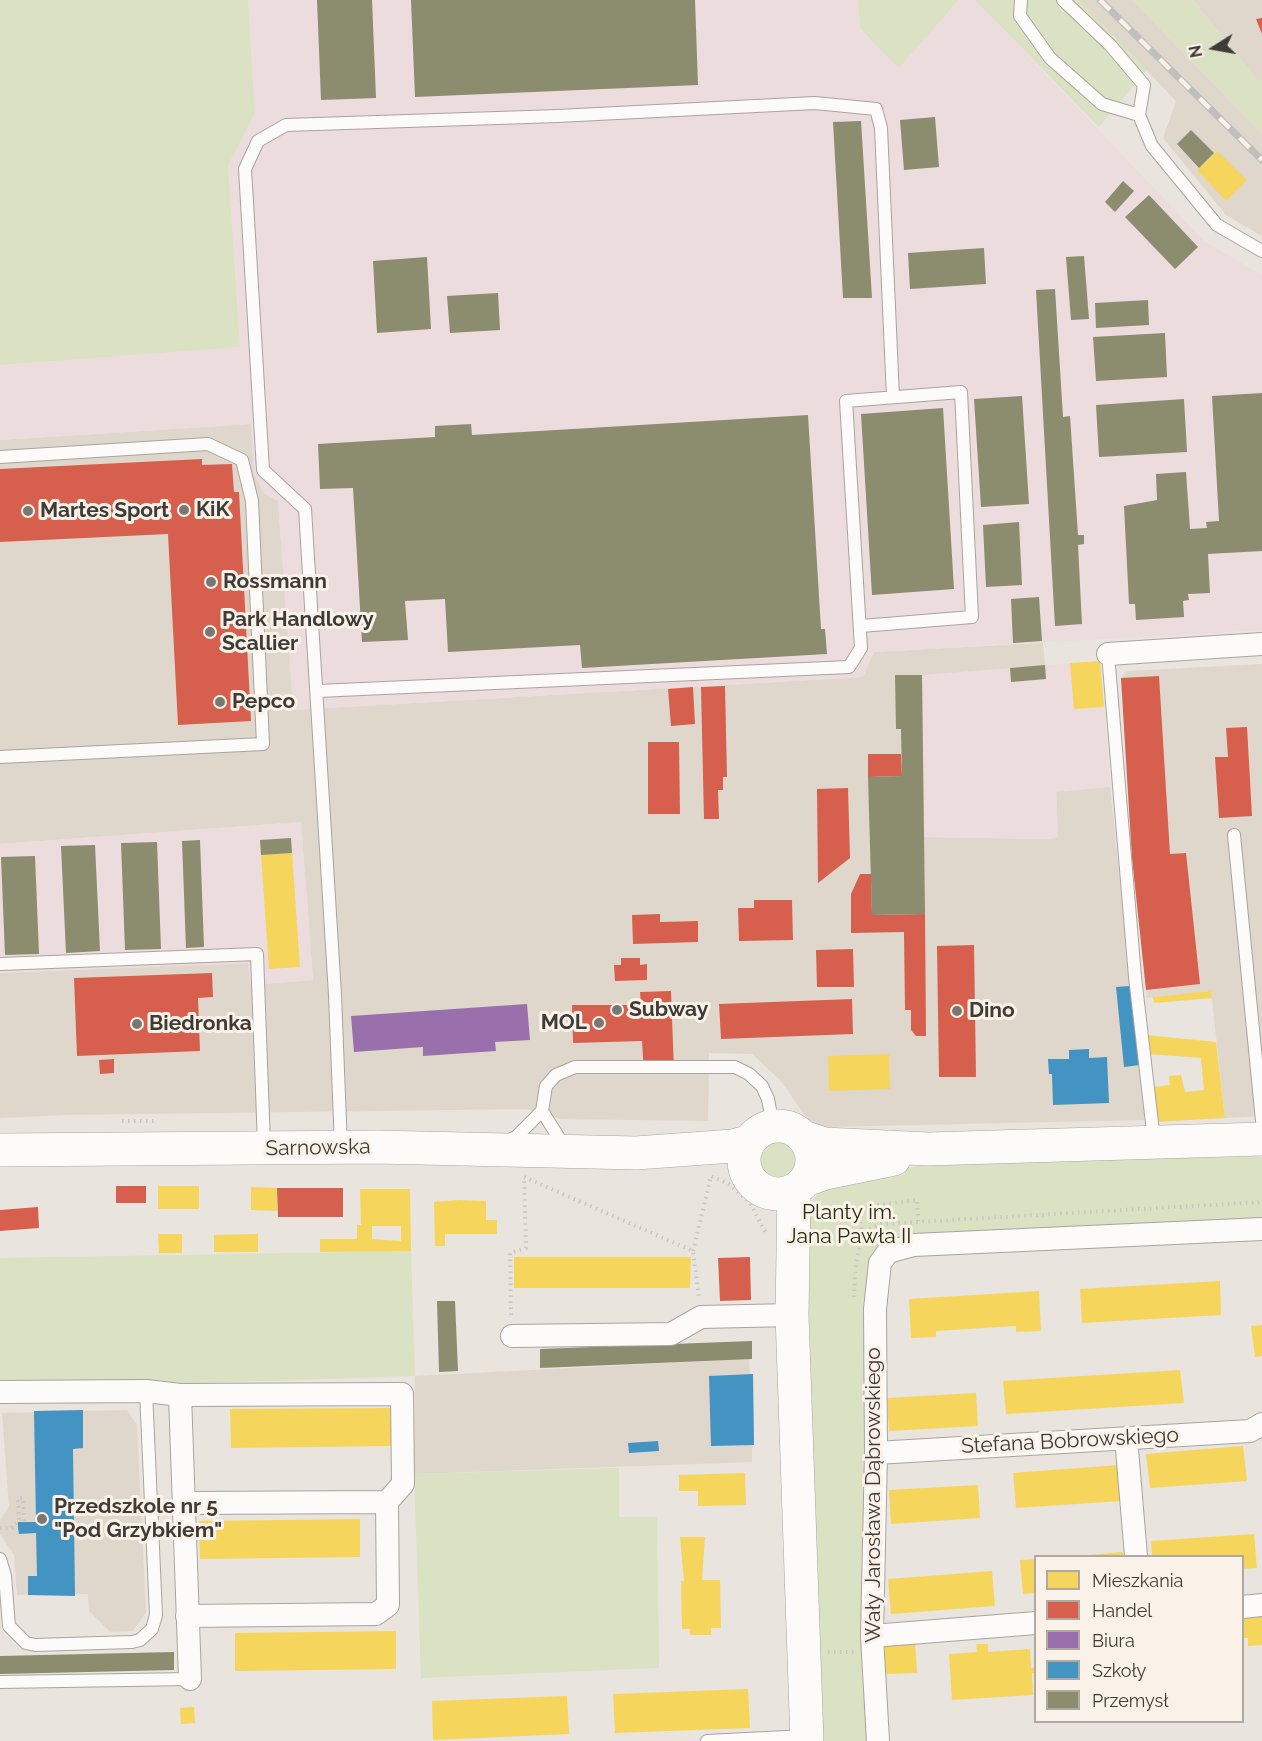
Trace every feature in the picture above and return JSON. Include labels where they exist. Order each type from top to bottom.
[{"type":"main road","points":[[807,1738],[792,1267],[772,1167],[789,1128],[803,1137],[824,1144],[928,1149],[1262,1138]]},
{"type":"main road","points":[[772,1167],[812,1160],[808,1144],[803,1137]]},
{"type":"main road","name":"Sarnowska","points":[[0,1150],[341,1148],[491,1149],[636,1154],[733,1146],[772,1167],[825,1173],[882,1162],[928,1149]]},
{"type":"street","points":[[1108,654],[1262,644]]},
{"type":"street","name":"Wały Jarosława Dąbrowskiego","points":[[878,1741],[872,1636],[876,1453],[876,1291],[880,1263],[888,1252],[914,1245],[965,1241],[1262,1228]]},
{"type":"street","points":[[512,1336],[671,1334],[701,1317],[792,1315]]},
{"type":"street","points":[[0,1392],[146,1390],[180,1395],[402,1394],[404,1484],[387,1502],[388,1605],[376,1614],[188,1616]]},
{"type":"street","points":[[180,1395],[190,1679]]},
{"type":"street","name":"Stefana Bobrowskiego","points":[[876,1453],[1250,1431],[1262,1424]]},
{"type":"street","points":[[1126,1438],[1136,1555]]},
{"type":"street","points":[[184,1503],[387,1502]]},
{"type":"street","points":[[1244,1607],[1262,1605]]},
{"type":"street","points":[[872,1636],[1034,1623]]},
{"type":"lane","points":[[1021,0],[1020,16],[1050,58],[1102,104],[1140,115]]},
{"type":"lane","points":[[1063,0],[1111,46],[1144,85],[1140,115],[1152,146],[1216,225],[1262,251]]},
{"type":"lane","points":[[341,1148],[318,691],[305,509],[263,470],[245,169],[258,141],[286,125],[558,116],[814,103],[876,109],[881,128],[892,397]]},
{"type":"lane","points":[[318,691],[849,667],[861,648],[861,626],[846,401],[961,392],[972,617],[861,626]]},
{"type":"lane","points":[[0,457],[208,444],[242,460],[252,501],[263,744],[0,757]]},
{"type":"lane","points":[[1108,654],[1135,977],[1154,1140]]},
{"type":"lane","points":[[1234,836],[1262,1121]]},
{"type":"lane","points":[[0,964],[257,954],[264,1149]]},
{"type":"lane","points":[[491,1149],[516,1137],[542,1111],[546,1086],[556,1075],[575,1067],[726,1066],[750,1074],[762,1086],[770,1106],[772,1167]]},
{"type":"lane","points":[[542,1111],[558,1139],[569,1151]]},
{"type":"lane","points":[[0,1558],[5,1576],[9,1626],[26,1643],[35,1645],[132,1642],[140,1640],[152,1629],[156,1615],[146,1390]]},
{"type":"lane","points":[[0,1682],[190,1679]]},
{"type":"lane","points":[[707,1741],[807,1738]]},
{"type":"path","points":[[701,1317],[693,1251],[711,1176],[729,1184],[750,1203],[768,1239]]},
{"type":"path","points":[[512,1336],[510,1253],[526,1248],[524,1177],[693,1251]]},
{"type":"path","points":[[854,1305],[856,1264],[863,1235],[860,1222],[863,1209],[869,1206],[917,1200],[918,1221]]},
{"type":"path","points":[[863,1235],[872,1227],[881,1224],[1262,1202]]},
{"type":"path","points":[[12,1528],[19,1521],[18,1498],[23,1498],[24,1522]]},
{"type":"path","points":[[0,1528],[18,1528]]},
{"type":"path","points":[[821,1653],[858,1652],[858,1663]]},
{"type":"shaded area","points":[[248,0],[858,0],[860,30],[899,68],[959,0],[975,0],[1205,242],[1262,275],[1262,630],[874,652],[863,677],[293,710],[278,501],[264,493],[254,474],[251,424],[0,440],[0,365],[240,347],[228,165],[255,113]]},
{"type":"shaded area","points":[[1079,0],[1132,0],[1262,134],[1262,236],[1226,215],[1163,138],[1176,101]]},
{"type":"shaded area","points":[[1193,0],[1262,0],[1262,80],[1259,82]]},
{"type":"shaded area","points":[[251,424],[254,474],[264,493],[278,501],[294,710],[863,677],[873,652],[1043,643],[1045,665],[924,837],[1050,839],[1058,836],[1056,791],[1110,787],[1145,1120],[824,1127],[808,1120],[780,1080],[752,1054],[709,1053],[708,1121],[560,1119],[527,1109],[66,1115],[0,1118],[0,973],[248,963],[251,985],[313,980],[301,822],[0,844],[0,440]]},
{"type":"shaded area","points":[[1100,661],[1110,787],[1056,792],[1058,837],[1050,839],[924,837],[922,675]]},
{"type":"shaded area","points":[[1262,664],[1262,1116],[1225,1118],[1211,991],[1147,998],[1132,858],[1121,678],[1127,671]]},
{"type":"shaded area","points":[[301,822],[313,980],[250,985],[248,963],[0,973],[0,844]]},
{"type":"shaded area","points":[[749,1359],[750,1374],[753,1374],[754,1445],[752,1445],[752,1462],[414,1474],[415,1376]]},
{"type":"shaded area","points":[[127,1410],[137,1425],[146,1612],[133,1631],[110,1632],[89,1611],[88,1594],[17,1595],[14,1555],[0,1534],[0,1520],[9,1506],[2,1413]]},
{"type":"green space","points":[[0,0],[248,0],[255,113],[228,165],[240,347],[0,365]]},
{"type":"green space","points":[[858,0],[959,0],[899,68],[860,29]]},
{"type":"green space","points":[[975,0],[1079,0],[1147,70],[1099,127]]},
{"type":"green space","points":[[1132,0],[1193,0],[1259,82],[1262,80],[1262,134]]},
{"type":"green space","points":[[781,1137],[790,1138],[797,1143],[802,1150],[802,1168],[797,1175],[790,1180],[781,1181],[772,1180],[765,1175],[760,1168],[759,1159],[760,1150],[765,1143],[772,1138]]},
{"type":"green space","name":"Planty im. Jana Pawła II","points":[[1262,1157],[1262,1221],[883,1245],[871,1741],[817,1741],[809,1474],[809,1208],[814,1198],[824,1189],[904,1175],[903,1169],[922,1166],[1032,1159]]},
{"type":"green space","points":[[411,1251],[415,1376],[168,1384],[0,1382],[0,1258]]},
{"type":"green space","points":[[619,1468],[619,1517],[657,1517],[659,1668],[421,1678],[414,1474]]},
{"type":"building: Mieszkania","points":[[1217,151],[1247,180],[1226,201],[1197,170]]},
{"type":"building: Mieszkania","points":[[1100,661],[1104,707],[1074,709],[1070,663]]},
{"type":"building: Mieszkania","points":[[292,853],[300,967],[269,969],[261,855]]},
{"type":"building: Mieszkania","points":[[1211,991],[1212,998],[1154,1003],[1153,997]]},
{"type":"building: Mieszkania","points":[[1146,1035],[1216,1042],[1225,1118],[1155,1122],[1152,1087],[1170,1085],[1169,1076],[1181,1075],[1185,1092],[1204,1090],[1201,1058],[1148,1054]]},
{"type":"building: Mieszkania","points":[[889,1054],[890,1089],[829,1091],[828,1056]]},
{"type":"building: Mieszkania","points":[[158,1186],[199,1186],[199,1209],[158,1209]]},
{"type":"building: Mieszkania","points":[[251,1187],[277,1188],[277,1211],[251,1210]]},
{"type":"building: Mieszkania","points":[[360,1189],[410,1189],[411,1251],[320,1252],[320,1239],[357,1239],[357,1225],[361,1225]],"holes":[[[372,1226],[401,1226],[401,1241],[372,1239]]]},
{"type":"building: Mieszkania","points":[[486,1201],[486,1220],[497,1220],[497,1234],[445,1234],[445,1246],[435,1246],[434,1202]]},
{"type":"building: Mieszkania","points":[[158,1234],[182,1234],[182,1253],[159,1253]]},
{"type":"building: Mieszkania","points":[[258,1234],[258,1252],[214,1252],[214,1235]]},
{"type":"building: Mieszkania","points":[[514,1257],[691,1257],[690,1288],[514,1288]]},
{"type":"building: Mieszkania","points":[[1220,1281],[1221,1315],[1082,1323],[1080,1289]]},
{"type":"building: Mieszkania","points":[[1039,1291],[1041,1331],[1016,1332],[1016,1326],[936,1331],[936,1337],[911,1338],[909,1299]]},
{"type":"building: Mieszkania","points":[[1262,1325],[1262,1356],[1255,1357],[1251,1326]]},
{"type":"building: Mieszkania","points":[[1180,1370],[1184,1403],[1006,1414],[1003,1381]]},
{"type":"building: Mieszkania","points":[[976,1393],[978,1426],[889,1431],[887,1398]]},
{"type":"building: Mieszkania","points":[[392,1408],[392,1446],[231,1448],[230,1409]]},
{"type":"building: Mieszkania","points":[[1243,1446],[1247,1481],[1150,1488],[1146,1454]]},
{"type":"building: Mieszkania","points":[[1118,1465],[1121,1501],[1016,1508],[1013,1473]]},
{"type":"building: Mieszkania","points":[[745,1473],[746,1505],[698,1506],[698,1491],[679,1491],[679,1475]]},
{"type":"building: Mieszkania","points":[[978,1485],[980,1518],[891,1524],[889,1490]]},
{"type":"building: Mieszkania","points":[[360,1519],[360,1557],[200,1559],[199,1521]]},
{"type":"building: Mieszkania","points":[[1254,1534],[1257,1568],[1244,1569],[1244,1555],[1152,1555],[1151,1541]]},
{"type":"building: Mieszkania","points":[[680,1537],[705,1537],[702,1580],[720,1580],[721,1628],[711,1628],[711,1635],[690,1635],[690,1629],[682,1629],[681,1581],[684,1581]]},
{"type":"building: Mieszkania","points":[[1123,1552],[1123,1555],[1088,1555]]},
{"type":"building: Mieszkania","points":[[1034,1559],[1034,1593],[1023,1594],[1020,1560]]},
{"type":"building: Mieszkania","points":[[992,1571],[995,1606],[891,1614],[888,1579]]},
{"type":"building: Mieszkania","points":[[1262,1616],[1262,1645],[1248,1646],[1248,1638],[1244,1638],[1244,1617]]},
{"type":"building: Mieszkania","points":[[396,1631],[396,1669],[235,1671],[235,1633]]},
{"type":"building: Mieszkania","points":[[915,1641],[917,1673],[884,1674],[882,1643]]},
{"type":"building: Mieszkania","points":[[976,1644],[988,1644],[988,1652],[1030,1649],[1031,1668],[1034,1667],[1033,1695],[952,1700],[949,1654],[977,1652]]},
{"type":"building: Mieszkania","points":[[748,1689],[750,1728],[615,1733],[613,1694]]},
{"type":"building: Mieszkania","points":[[567,1696],[569,1734],[433,1740],[432,1701]]},
{"type":"building: Mieszkania","points":[[194,1707],[195,1723],[181,1724],[180,1708]]},
{"type":"building: Handel","points":[[1262,18],[1262,34],[1256,19]]},
{"type":"building: Handel","name":"Park Handlowy Scallier","points":[[202,459],[202,465],[232,464],[234,492],[239,492],[251,721],[178,725],[168,534],[0,542],[0,469]]},
{"type":"building: Handel","points":[[1159,676],[1170,854],[1186,853],[1200,984],[1146,990],[1132,858],[1121,678]]},
{"type":"building: Handel","points":[[725,686],[727,777],[723,777],[723,790],[718,790],[719,819],[704,819],[701,687]]},
{"type":"building: Handel","points":[[693,687],[695,724],[671,726],[668,689]]},
{"type":"building: Handel","points":[[1247,727],[1252,816],[1219,818],[1215,757],[1228,757],[1226,728]]},
{"type":"building: Handel","points":[[648,742],[679,742],[680,814],[648,814]]},
{"type":"building: Handel","points":[[868,754],[901,754],[902,776],[868,777]]},
{"type":"building: Handel","points":[[848,788],[850,858],[818,883],[817,789]]},
{"type":"building: Handel","points":[[860,874],[871,874],[872,915],[925,914],[926,1036],[916,1036],[911,1030],[911,1010],[905,1010],[904,932],[851,933],[851,894]]},
{"type":"building: Handel","points":[[754,900],[792,900],[793,940],[739,941],[738,908],[754,908]]},
{"type":"building: Handel","points":[[660,914],[660,922],[698,921],[698,942],[633,944],[632,915]]},
{"type":"building: Handel","name":"Dino","points":[[974,945],[976,1077],[939,1077],[937,946]]},
{"type":"building: Handel","points":[[853,949],[854,987],[817,987],[816,950]]},
{"type":"building: Handel","points":[[621,958],[640,958],[640,965],[647,964],[647,980],[615,981],[614,965],[621,965]]},
{"type":"building: Handel","name":"Biedronka","points":[[212,973],[213,997],[198,998],[200,1051],[77,1056],[74,978]]},
{"type":"building: Handel","points":[[671,991],[674,1071],[644,1073],[642,1041],[573,1043],[572,1005],[641,1005],[640,992]]},
{"type":"building: Handel","points":[[852,999],[853,1034],[721,1039],[719,1004]]},
{"type":"building: Handel","points":[[114,1059],[114,1073],[100,1074],[99,1060]]},
{"type":"building: Handel","points":[[116,1186],[146,1186],[146,1203],[116,1203]]},
{"type":"building: Handel","points":[[277,1188],[343,1188],[343,1217],[278,1217]]},
{"type":"building: Handel","points":[[38,1207],[39,1228],[0,1231],[0,1210]]},
{"type":"building: Handel","points":[[750,1257],[751,1300],[720,1301],[718,1258]]},
{"type":"building: Biura","points":[[527,1004],[530,1040],[495,1042],[496,1051],[423,1056],[423,1047],[354,1052],[351,1016]]},
{"type":"building: Szkoły","points":[[1130,986],[1140,1065],[1124,1067],[1116,987]]},
{"type":"building: Szkoły","points":[[1089,1049],[1089,1058],[1107,1057],[1109,1103],[1053,1105],[1052,1074],[1049,1074],[1048,1059],[1069,1059],[1069,1050]]},
{"type":"building: Szkoły","points":[[753,1374],[754,1445],[711,1446],[709,1376]]},
{"type":"building: Szkoły","points":[[83,1410],[83,1448],[73,1449],[75,1596],[28,1595],[28,1576],[37,1576],[36,1533],[19,1534],[18,1522],[36,1522],[34,1411]]},
{"type":"building: Szkoły","points":[[658,1441],[659,1451],[629,1453],[628,1443]]},
{"type":"building: Przemysł","points":[[317,0],[372,0],[376,98],[321,100]]},
{"type":"building: Przemysł","points":[[411,0],[695,0],[698,85],[415,97]]},
{"type":"building: Przemysł","points":[[935,117],[939,167],[904,170],[900,120]]},
{"type":"building: Przemysł","points":[[861,121],[872,298],[843,298],[833,122]]},
{"type":"building: Przemysł","points":[[1191,130],[1214,153],[1199,168],[1177,144]]},
{"type":"building: Przemysł","points":[[1123,181],[1134,191],[1115,212],[1105,202]]},
{"type":"building: Przemysł","points":[[1149,195],[1198,247],[1175,269],[1125,217]]},
{"type":"building: Przemysł","points":[[984,248],[986,284],[910,289],[908,253]]},
{"type":"building: Przemysł","points":[[1084,256],[1089,319],[1071,320],[1066,257]]},
{"type":"building: Przemysł","points":[[427,257],[431,329],[377,333],[373,261]]},
{"type":"building: Przemysł","points":[[1055,289],[1063,417],[1070,416],[1078,535],[1084,535],[1084,544],[1078,545],[1082,624],[1055,626],[1036,290]]},
{"type":"building: Przemysł","points":[[498,293],[500,330],[450,333],[447,296]]},
{"type":"building: Przemysł","points":[[1148,300],[1149,325],[1096,328],[1095,303]]},
{"type":"building: Przemysł","points":[[1165,333],[1167,377],[1096,381],[1093,337]]},
{"type":"building: Przemysł","points":[[1262,393],[1262,551],[1208,554],[1210,593],[1188,594],[1189,600],[1183,601],[1184,617],[1136,620],[1135,604],[1129,604],[1124,506],[1157,500],[1156,474],[1186,472],[1190,529],[1207,528],[1206,522],[1219,521],[1212,396]]},
{"type":"building: Przemysł","points":[[1022,396],[1029,504],[981,507],[974,399]]},
{"type":"building: Przemysł","points":[[1184,399],[1187,452],[1099,457],[1096,405]]},
{"type":"building: Przemysł","points":[[943,408],[954,589],[872,595],[861,414]]},
{"type":"building: Przemysł","points":[[808,415],[821,629],[825,629],[827,654],[582,668],[580,645],[448,652],[445,599],[405,601],[408,640],[362,642],[353,488],[320,489],[318,444],[435,437],[435,426],[471,424],[472,435]]},
{"type":"building: Przemysł","points":[[1019,522],[1022,585],[986,587],[983,525]]},
{"type":"building: Przemysł","points":[[1039,597],[1042,641],[1013,643],[1011,599]]},
{"type":"building: Przemysł","points":[[1045,665],[1046,679],[1011,682],[1010,668]]},
{"type":"building: Przemysł","points":[[895,675],[922,675],[925,914],[872,915],[868,777],[902,776],[901,729],[896,729]]},
{"type":"building: Przemysł","points":[[291,838],[292,853],[261,855],[260,840]]},
{"type":"building: Przemysł","points":[[200,840],[204,947],[186,948],[182,841]]},
{"type":"building: Przemysł","points":[[157,842],[161,949],[125,950],[121,843]]},
{"type":"building: Przemysł","points":[[95,845],[100,951],[66,953],[61,846]]},
{"type":"building: Przemysł","points":[[35,856],[39,954],[5,955],[1,857]]},
{"type":"building: Przemysł","points":[[437,1301],[455,1301],[458,1371],[439,1372]]},
{"type":"building: Przemysł","points":[[752,1341],[752,1359],[540,1368],[540,1349]]},
{"type":"building: Przemysł","points":[[174,1652],[174,1670],[0,1674],[0,1656]]},
{"type":"railway","points":[[1100,0],[1262,160]]},
{"type":"place","name":"KiK","points":[[184,510]]},
{"type":"place","name":"Martes Sport","points":[[28,511]]},
{"type":"place","name":"Rossmann","points":[[211,582]]},
{"type":"place","name":"Park Handlowy Scallier","points":[[210,632]]},
{"type":"place","name":"Pepco","points":[[220,702]]},
{"type":"place","name":"Subway","points":[[617,1010]]},
{"type":"place","name":"Dino","points":[[957,1011]]},
{"type":"place","name":"MOL","points":[[599,1023]]},
{"type":"place","name":"Biedronka","points":[[137,1024]]},
{"type":"place","name":"Przedszkole nr 5 \"Pod Grzybkiem\"","points":[[42,1519]]}]
